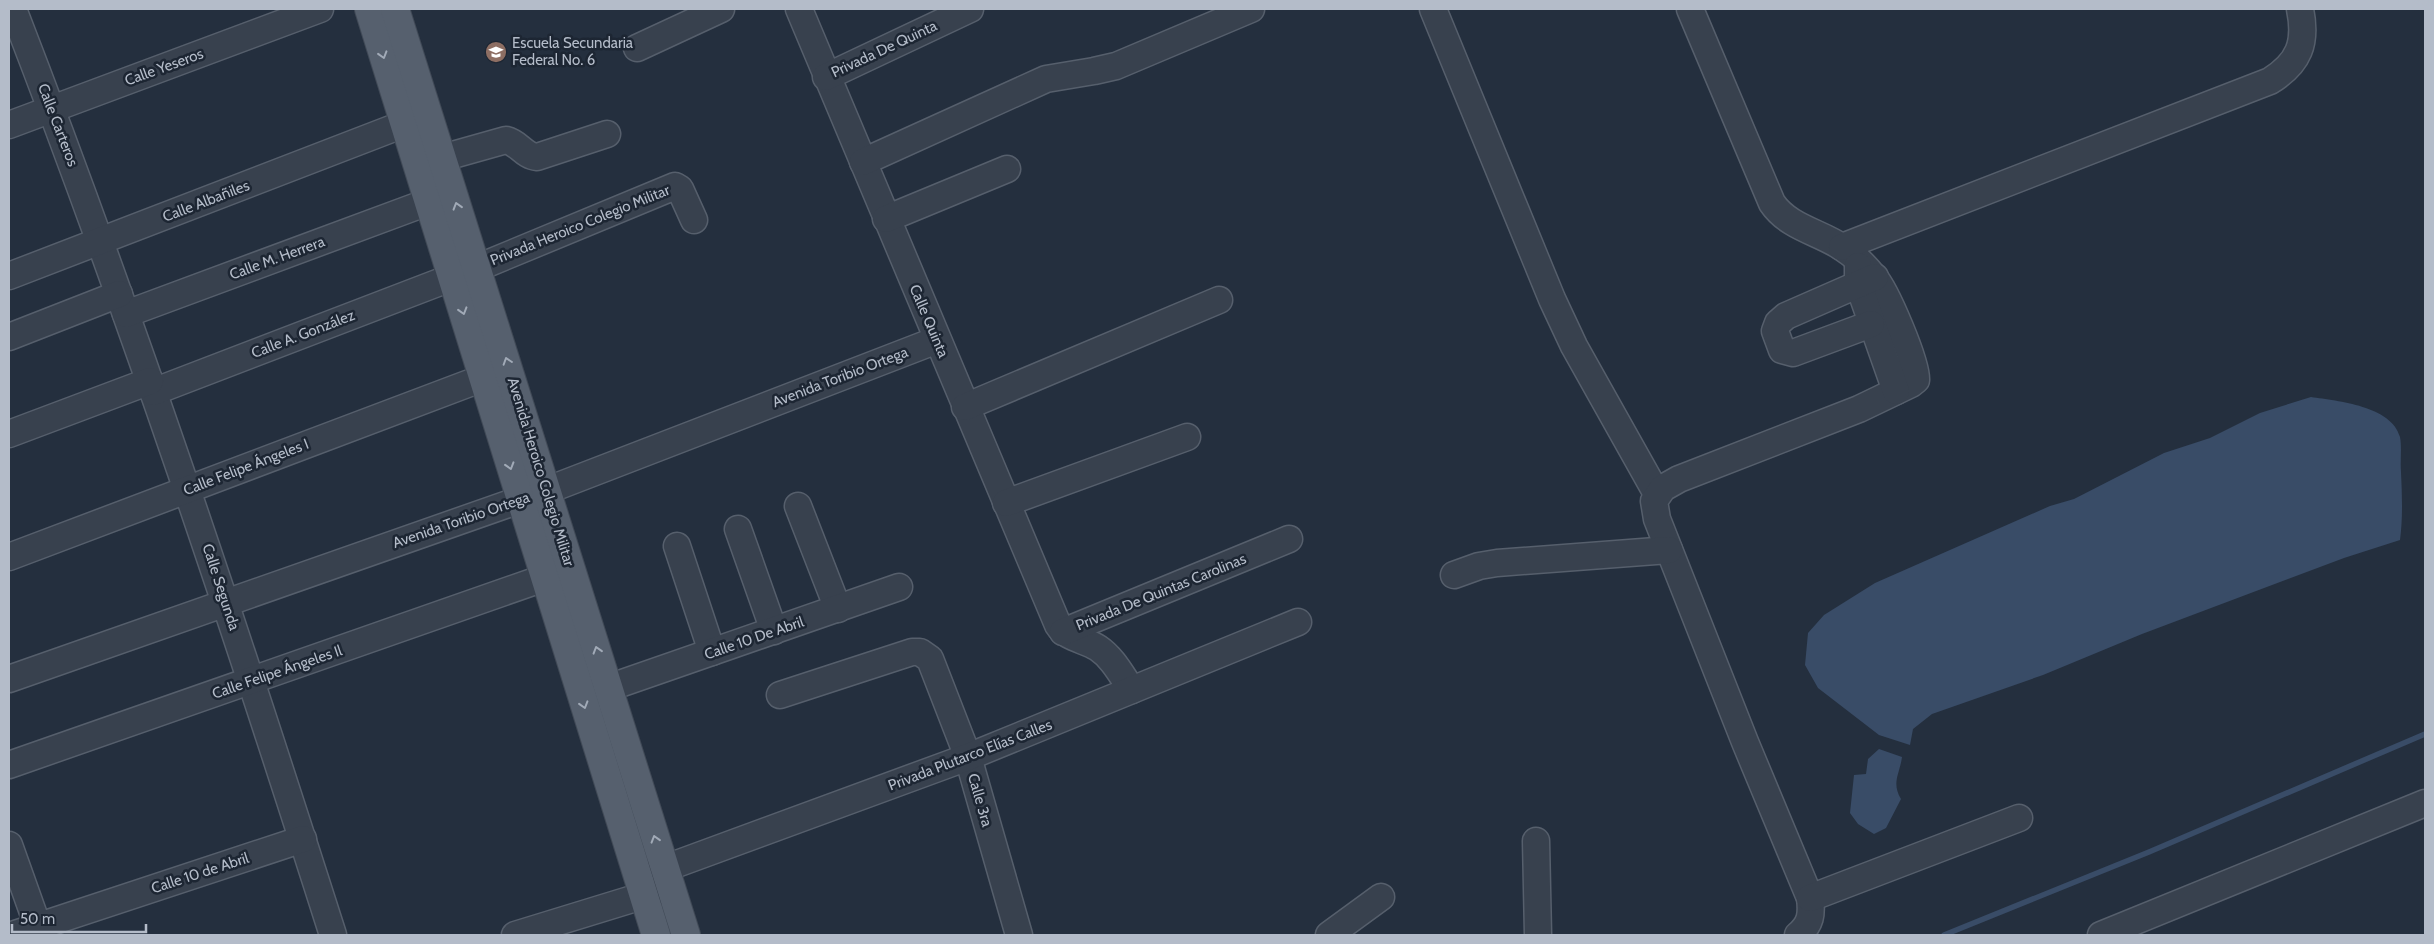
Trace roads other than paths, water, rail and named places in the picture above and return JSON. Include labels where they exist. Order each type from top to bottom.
[{"type":"main road","name":"Avenida Heroico Colegio Militar","points":[[369,9],[428,202],[465,272],[548,490],[686,935]]},
{"type":"main road","name":"Avenida Heroico Colegio Militar","points":[[395,9],[442,158],[465,272],[483,378],[656,935]]},
{"type":"street","name":"Calle Carteros","points":[[13,9],[101,242]]},
{"type":"street","name":"Calle Yeseros","points":[[9,125],[320,9]]},
{"type":"street","points":[[637,48],[721,9]]},
{"type":"street","name":"Calle Quinta","points":[[799,9],[1006,504],[1058,625],[1063,632]]},
{"type":"street","name":"Privada De Quinta","points":[[826,76],[970,9]]},
{"type":"street","points":[[863,162],[1046,79],[1094,72],[1116,66],[1251,9]]},
{"type":"street","points":[[1433,9],[1552,299],[1574,346],[1657,494]]},
{"type":"street","points":[[1690,9],[1772,203],[1784,217],[1858,267],[1875,312],[1917,372],[1916,380],[1859,409],[1679,479],[1657,494],[1654,501],[1654,510],[1669,550],[1815,915]]},
{"type":"street","points":[[1875,312],[1793,354],[1782,350],[1774,331],[1778,323],[1786,316],[1858,267],[2270,81],[2286,72],[2299,50],[2303,25],[2300,9]]},
{"type":"street","name":"Calle Albañiles","points":[[9,276],[404,124]]},
{"type":"street","points":[[442,158],[506,140],[511,141],[528,154],[537,156],[607,134]]},
{"type":"street","points":[[886,219],[1007,169]]},
{"type":"street","name":"Privada Heroico Colegio Militar","points":[[465,272],[675,186],[680,189],[694,220]]},
{"type":"street","name":"Calle M. Herrera","points":[[9,337],[123,304],[428,202]]},
{"type":"street","name":"Calle Segunda","points":[[101,242],[227,604],[333,935]]},
{"type":"street","name":"Calle A. González","points":[[9,434],[152,386],[465,272]]},
{"type":"street","points":[[965,407],[1220,300]]},
{"type":"street","name":"Avenida Toribio Ortega","points":[[9,679],[548,490],[937,340]]},
{"type":"street","name":"Calle Felipe Ángeles I","points":[[9,557],[483,378]]},
{"type":"street","points":[[1006,504],[1187,437]]},
{"type":"street","points":[[798,506],[838,609]]},
{"type":"street","points":[[738,528],[774,631]]},
{"type":"street","name":"Privada De Quintas Carolinas","points":[[1063,632],[1289,539]]},
{"type":"street","points":[[678,546],[712,652]]},
{"type":"street","points":[[1454,575],[1478,566],[1497,563],[1669,550]]},
{"type":"street","name":"Calle Felipe Ángeles Il","points":[[9,765],[544,578]]},
{"type":"street","name":"Calle 10 De Abril","points":[[608,688],[898,587]]},
{"type":"street","name":"Privada Plutarco Elías Calles","points":[[515,935],[668,878],[1298,622]]},
{"type":"street","name":"Privada De Quintas Carolinas","points":[[1063,632],[1100,649],[1113,663],[1132,690]]},
{"type":"street","name":"Calle 3ra","points":[[780,695],[912,652],[920,652],[930,659],[968,757],[1019,935]]},
{"type":"street","points":[[2102,935],[2425,803]]},
{"type":"street","points":[[1798,935],[1808,926],[1815,915],[2019,818]]},
{"type":"street","name":"Calle 10 de Abril","points":[[12,935],[39,931],[303,839]]},
{"type":"street","points":[[1536,841],[1538,935]]},
{"type":"street","points":[[9,845],[39,931]]},
{"type":"street","points":[[1329,935],[1381,897]]},
{"type":"water","points":[[2311,397],[2363,407],[2387,418],[2395,427],[2400,437],[2401,446],[2402,523],[2400,540],[2344,558],[2142,634],[2043,675],[1932,714],[1913,729],[1910,745],[1879,735],[1818,688],[1805,665],[1808,633],[1824,615],[1875,583],[2050,506],[2074,499],[2164,453],[2210,438],[2260,413]]},
{"type":"water","points":[[1879,749],[1902,757],[1896,783],[1901,799],[1886,828],[1874,834],[1858,824],[1850,813],[1854,775],[1866,774],[1868,759]]},
{"type":"waterway","points":[[1944,935],[2149,852],[2425,734]]},
{"type":"place","name":"Escuela Secundaria Federal No. 6","points":[[496,52]]}]
